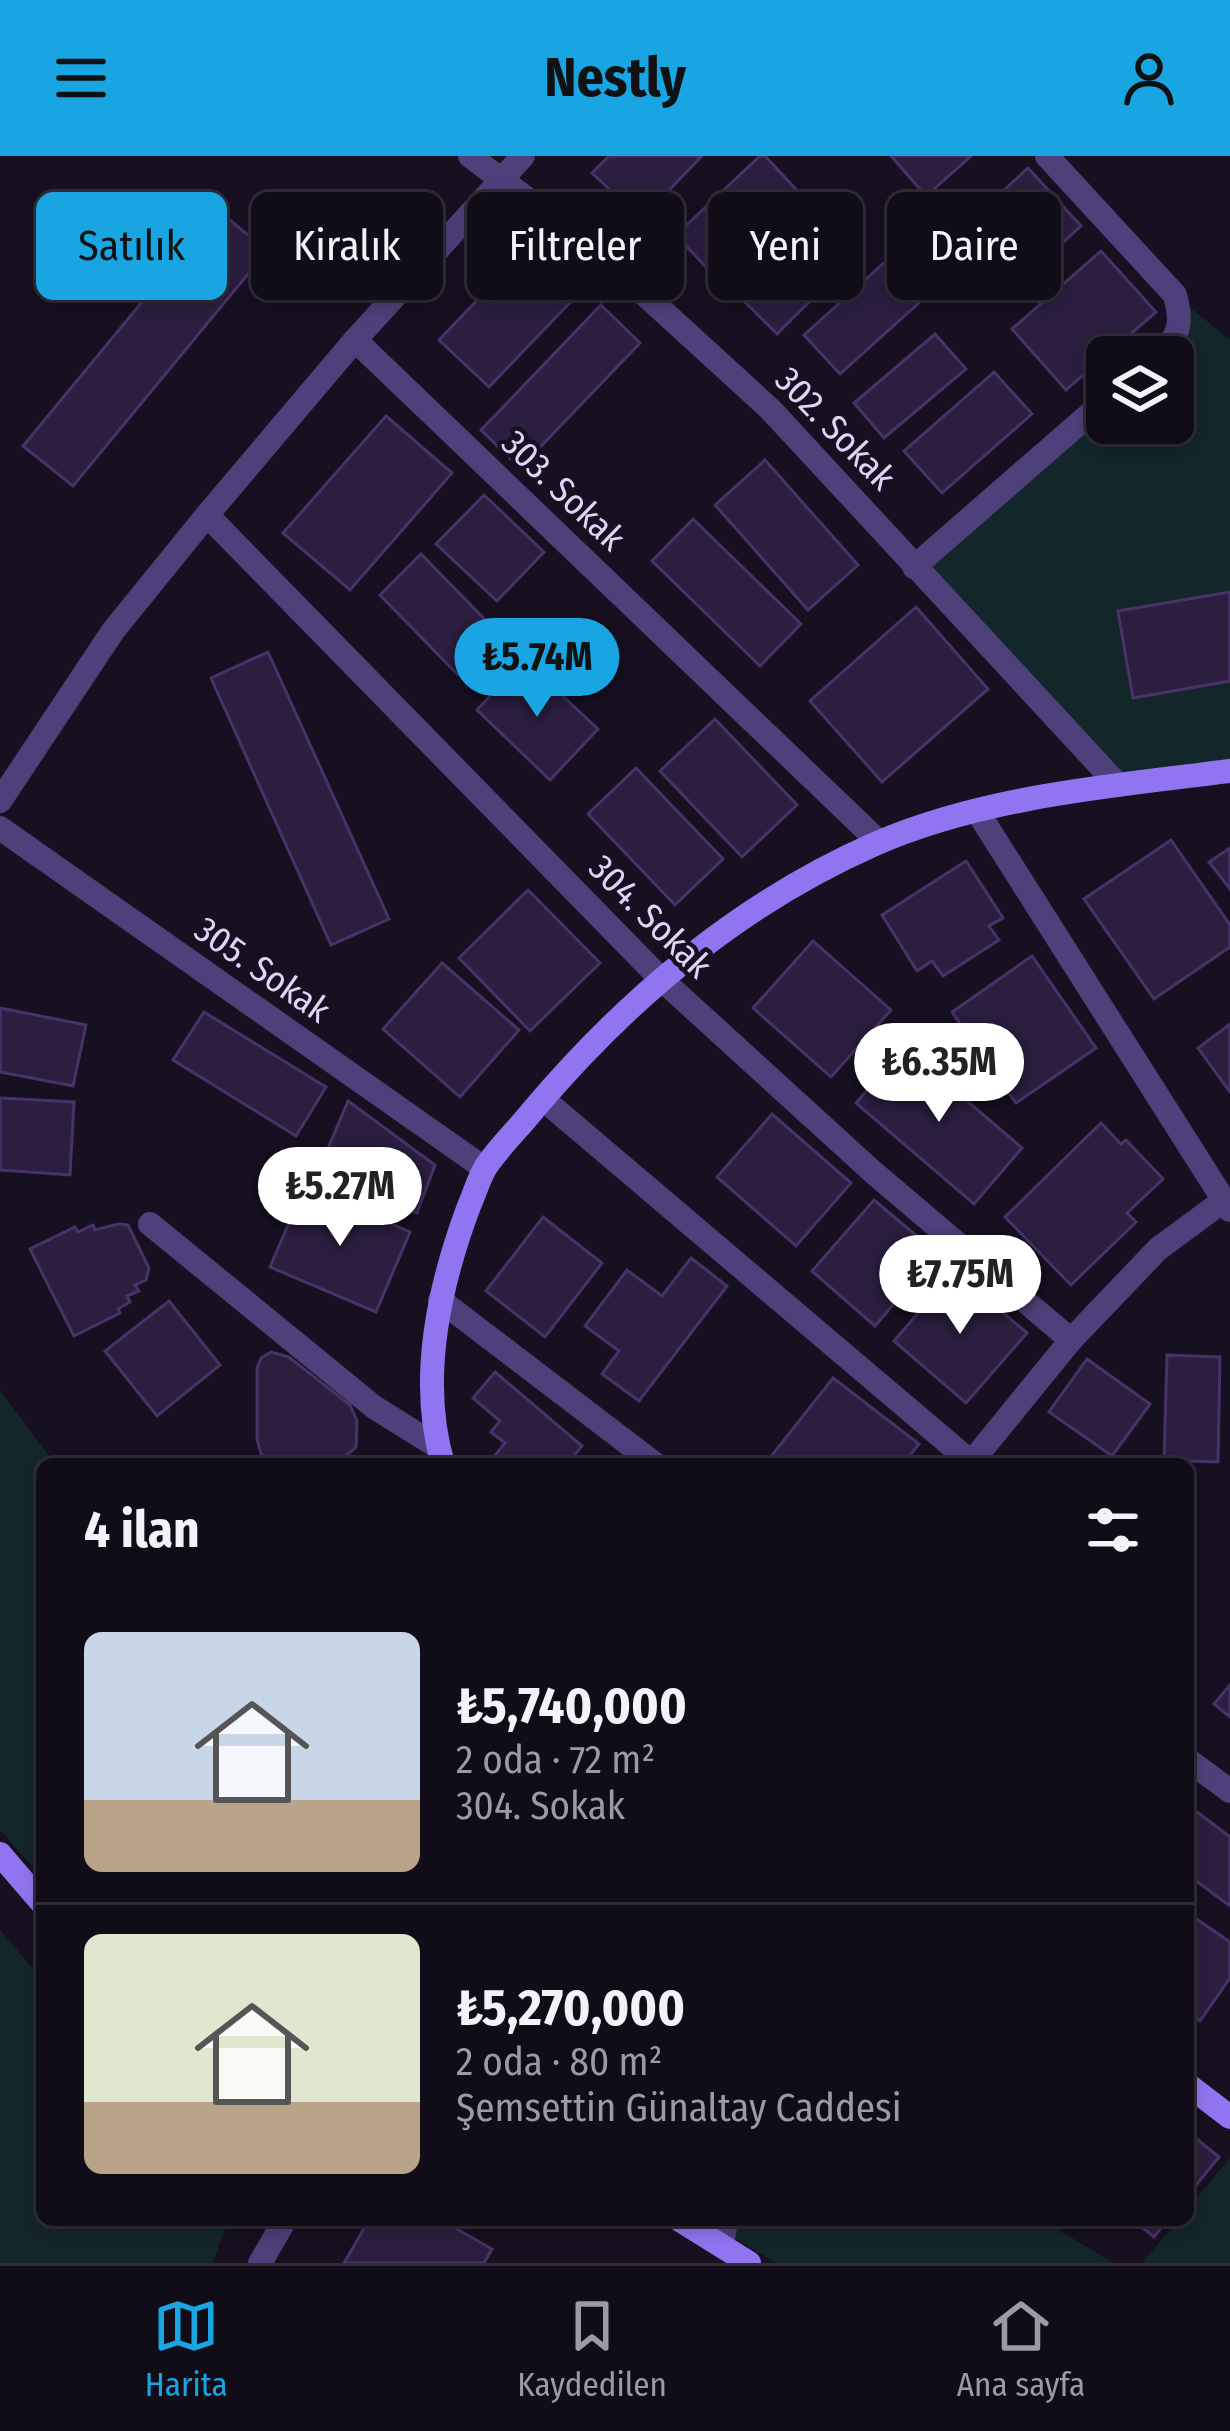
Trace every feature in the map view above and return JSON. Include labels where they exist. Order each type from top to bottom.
[{"type":"street","name":"302. Sokak","points":[[470,156],[598,252],[771,410],[1118,785]]},
{"type":"street","points":[[0,801],[113,631],[207,514],[355,340],[523,156]]},
{"type":"street","points":[[1047,156],[1175,295],[1181,321],[1178,336]]},
{"type":"street","name":"303. Sokak","points":[[355,340],[879,842]]},
{"type":"street","points":[[914,567],[1086,417]]},
{"type":"street","name":"304. Sokak","points":[[207,514],[660,978],[874,1173],[1071,1340]]},
{"type":"street","points":[[441,1456],[432,1365],[440,1300],[484,1168],[568,1068],[660,978],[749,913],[879,842],[977,811],[1118,785],[1230,771]]},
{"type":"street","points":[[975,1458],[1071,1340],[1158,1249],[1226,1206],[977,811]]},
{"type":"street","name":"305. Sokak","points":[[0,828],[484,1168]]},
{"type":"street","points":[[543,1099],[965,1458]]},
{"type":"street","points":[[150,1224],[441,1456]]},
{"type":"street","points":[[440,1300],[647,1458]]},
{"type":"street","points":[[1194,1764],[1230,1791]]},
{"type":"street","points":[[0,1854],[36,1896]]},
{"type":"street","points":[[1194,2090],[1230,2117]]},
{"type":"street","points":[[260,2263],[282,2226]]},
{"type":"street","points":[[724,2232],[749,2263]]},
{"type":"green space","points":[[1175,295],[1230,340],[1230,771],[1118,785],[914,567],[1086,417],[1086,444],[1194,444],[1194,336],[1174,336]]},
{"type":"green space","points":[[0,1390],[51,1458],[36,1458],[36,1870],[0,1830]]},
{"type":"green space","points":[[0,1930],[36,1972],[36,2226],[226,2226],[213,2263],[0,2263]]},
{"type":"green space","points":[[1230,2158],[1230,2263],[1142,2263],[1173,2226],[1194,2226],[1194,2201]]},
{"type":"green space","points":[[714,2226],[1053,2226],[1113,2263],[776,2263]]},
{"type":"building","points":[[609,156],[702,156],[667,192],[612,192],[592,173]]},
{"type":"building","points":[[765,156],[798,192],[722,192]]},
{"type":"building","points":[[891,156],[971,156],[930,192],[922,192]]},
{"type":"building","points":[[1028,168],[1050,192],[1002,192]]},
{"type":"building","points":[[1061,204],[1081,226],[1061,244]]},
{"type":"building","points":[[708,205],[708,269],[684,244],[684,227]]},
{"type":"building","points":[[227,218],[251,238],[251,270],[227,299]]},
{"type":"building","points":[[1101,251],[1156,312],[1128,336],[1086,336],[1086,373],[1066,390],[1012,329],[1045,300],[1061,300],[1061,286]]},
{"type":"building","points":[[887,260],[887,300],[922,300],[840,374],[804,335],[843,300],[863,300],[863,282]]},
{"type":"building","points":[[144,300],[227,300],[73,486],[23,446]]},
{"type":"building","points":[[477,300],[572,300],[489,387],[439,340]]},
{"type":"building","points":[[743,300],[811,300],[777,334]]},
{"type":"building","points":[[601,305],[640,343],[520,468],[481,430]]},
{"type":"building","points":[[935,334],[966,369],[884,438],[854,403]]},
{"type":"building","points":[[994,372],[1032,414],[942,493],[904,451]]},
{"type":"building","points":[[386,416],[452,473],[350,590],[283,533]]},
{"type":"building","points":[[765,460],[858,565],[808,610],[715,505]]},
{"type":"building","points":[[484,495],[544,552],[497,601],[436,544]]},
{"type":"building","points":[[693,519],[801,624],[760,666],[652,561]]},
{"type":"building","points":[[421,554],[500,635],[458,675],[380,595]]},
{"type":"building","points":[[1230,592],[1230,681],[1133,698],[1118,611]]},
{"type":"building","points":[[916,607],[988,689],[882,782],[810,701]]},
{"type":"building","points":[[268,652],[389,919],[331,945],[211,678]]},
{"type":"building","points":[[524,660],[598,729],[550,780],[477,710]]},
{"type":"building","points":[[715,719],[797,805],[742,857],[660,771]]},
{"type":"building","points":[[636,768],[723,859],[675,905],[588,814]]},
{"type":"building","points":[[1171,840],[1230,925],[1230,947],[1154,999],[1084,899]]},
{"type":"building","points":[[1230,848],[1230,889],[1209,862]]},
{"type":"building","points":[[966,861],[1003,918],[989,926],[999,940],[943,976],[932,961],[917,971],[882,915]]},
{"type":"building","points":[[528,890],[600,963],[530,1031],[459,958]]},
{"type":"building","points":[[813,941],[891,1010],[831,1077],[753,1008]]},
{"type":"building","points":[[1032,956],[1096,1048],[1016,1103],[952,1012]]},
{"type":"building","points":[[442,963],[519,1030],[460,1097],[383,1029]]},
{"type":"building","points":[[0,1008],[86,1025],[73,1086],[0,1072]]},
{"type":"building","points":[[204,1012],[326,1087],[296,1136],[173,1060]]},
{"type":"building","points":[[1230,1024],[1230,1092],[1198,1048]]},
{"type":"building","points":[[904,1047],[1022,1148],[974,1204],[856,1103]]},
{"type":"building","points":[[0,1098],[74,1102],[70,1175],[0,1170]]},
{"type":"building","points":[[348,1101],[435,1165],[417,1213],[318,1172]]},
{"type":"building","points":[[772,1114],[851,1183],[796,1246],[717,1177]]},
{"type":"building","points":[[1101,1123],[1121,1144],[1126,1140],[1163,1179],[1127,1213],[1136,1222],[1071,1285],[1005,1217]]},
{"type":"building","points":[[305,1186],[410,1232],[376,1312],[270,1267]]},
{"type":"building","points":[[874,1200],[937,1253],[875,1326],[812,1271]]},
{"type":"building","points":[[543,1217],[602,1263],[545,1337],[486,1291]]},
{"type":"building","points":[[93,1225],[95,1230],[128,1225],[149,1268],[146,1280],[135,1285],[139,1291],[127,1296],[130,1302],[118,1309],[120,1313],[74,1336],[30,1249],[75,1227],[78,1232]]},
{"type":"building","points":[[691,1258],[727,1286],[639,1401],[602,1374],[619,1351],[585,1326],[627,1270],[662,1296]]},
{"type":"building","points":[[954,1271],[1027,1333],[966,1403],[894,1341]]},
{"type":"building","points":[[169,1301],[220,1365],[157,1416],[105,1351]]},
{"type":"building","points":[[271,1352],[289,1357],[350,1405],[357,1421],[356,1447],[344,1458],[262,1458],[257,1439],[261,1358]]},
{"type":"building","points":[[1167,1355],[1220,1357],[1218,1462],[1164,1458]]},
{"type":"building","points":[[1087,1359],[1150,1404],[1112,1456],[1049,1412]]},
{"type":"building","points":[[495,1372],[582,1446],[572,1458],[493,1458],[505,1443],[491,1432],[500,1421],[473,1398]]},
{"type":"building","points":[[833,1378],[919,1444],[908,1458],[770,1458]]},
{"type":"building","points":[[1230,1685],[1230,1717],[1214,1704]]},
{"type":"building","points":[[1194,1810],[1230,1837],[1230,1906],[1194,1879]]},
{"type":"building","points":[[1194,1917],[1230,1942],[1230,1978],[1200,2021],[1194,2017]]},
{"type":"building","points":[[1194,2137],[1219,2157],[1194,2188]]},
{"type":"building","points":[[366,2226],[452,2226],[492,2249],[484,2263],[344,2263]]},
{"type":"building","points":[[1140,2226],[1162,2226],[1154,2237]]}]
